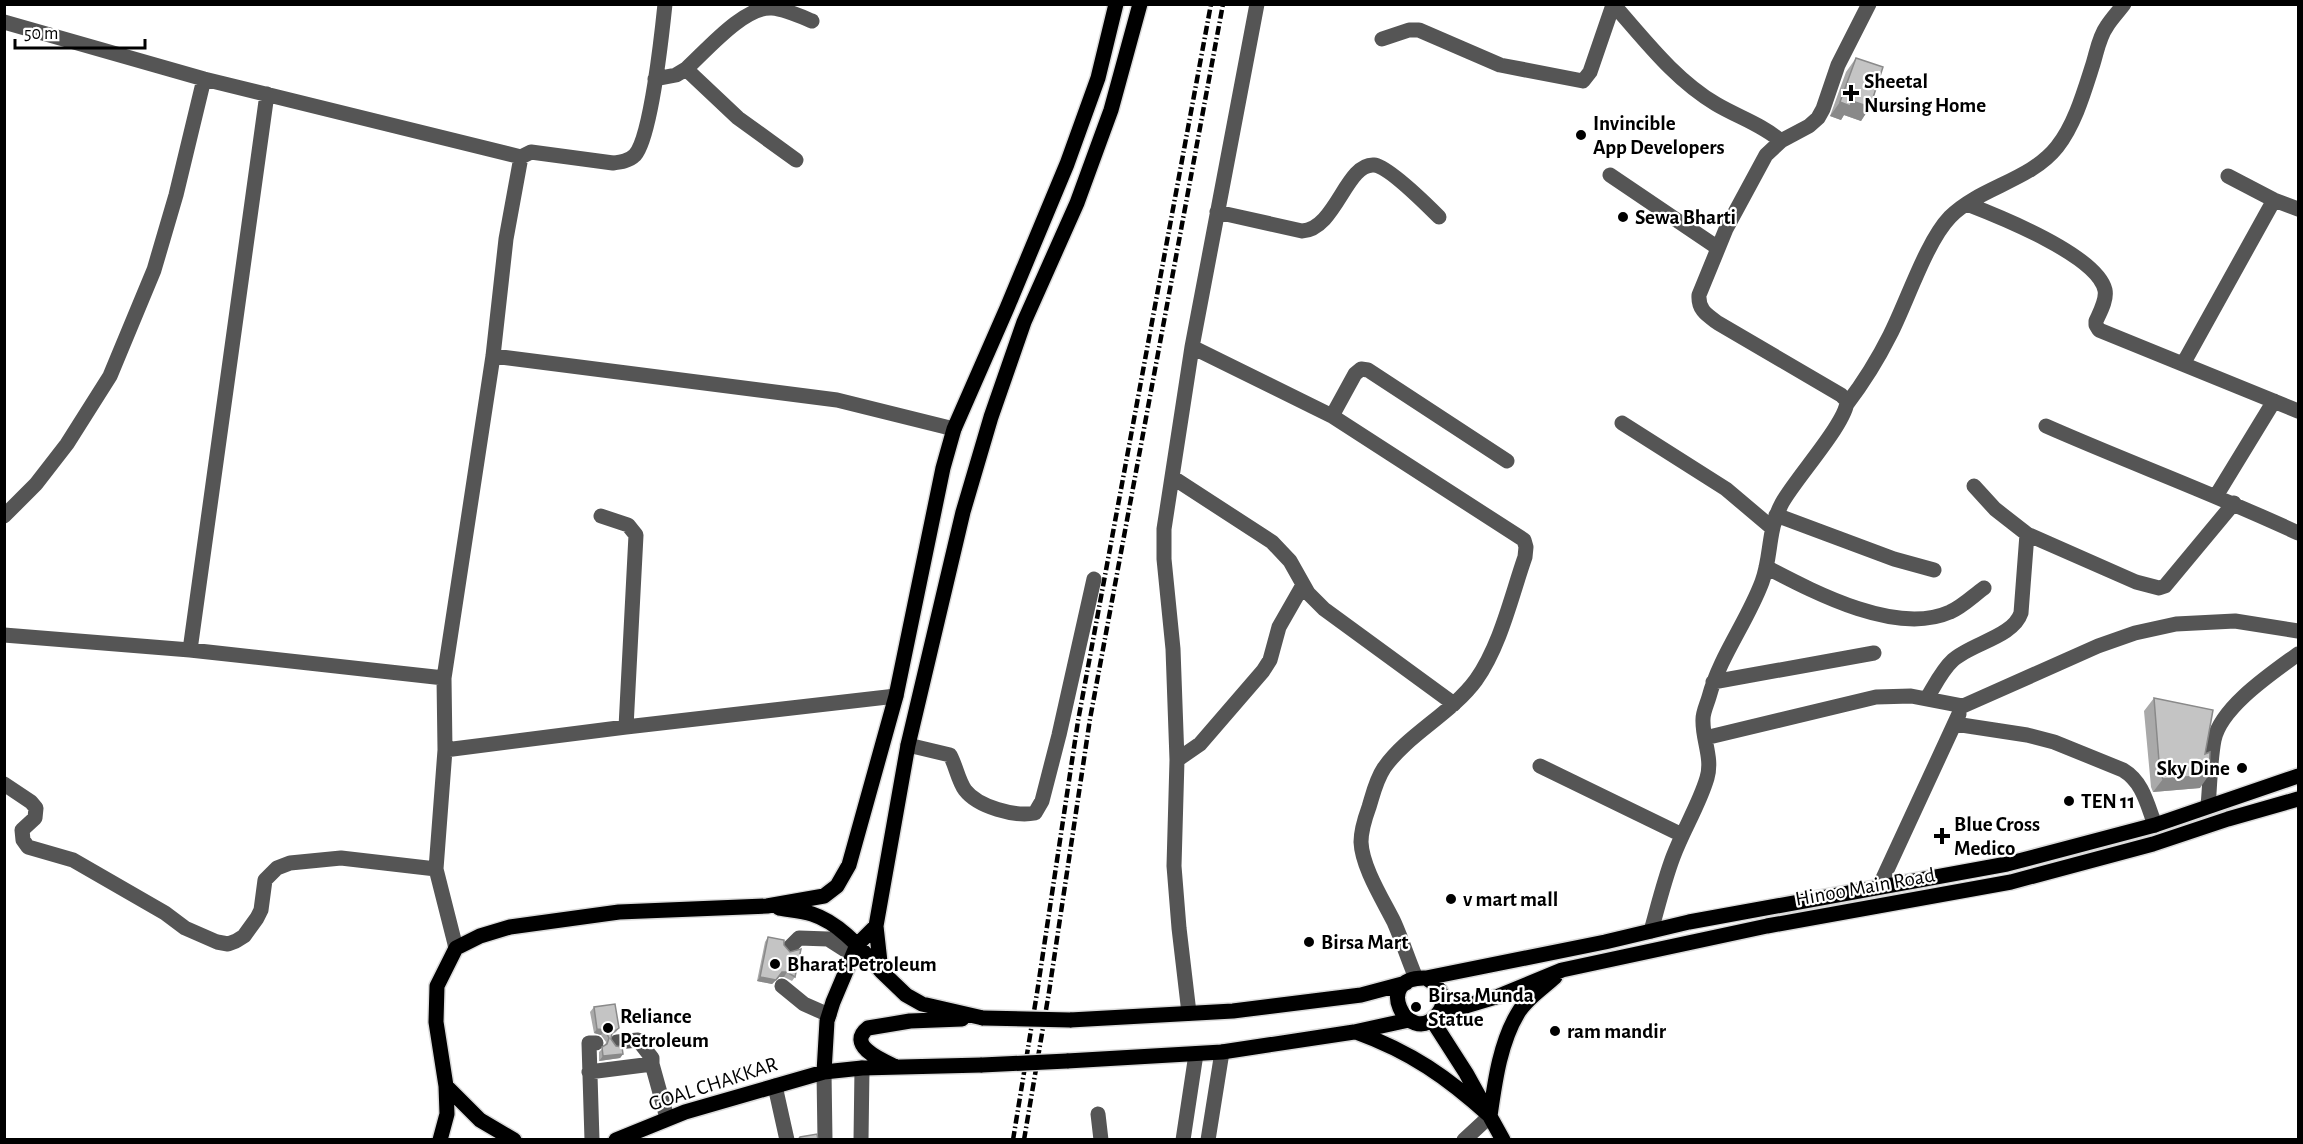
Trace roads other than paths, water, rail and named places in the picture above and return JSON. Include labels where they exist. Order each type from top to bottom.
[{"type":"main road","points":[[440,1140],[447,1114],[446,1086],[436,1022],[437,986],[456,948],[480,936],[510,927],[620,912],[767,906],[824,896],[837,886],[849,865],[896,696],[943,468],[954,429],[1066,164],[1098,78],[1116,4]]},
{"type":"main road","points":[[881,971],[876,926],[908,745],[963,512],[991,417],[1024,322],[1077,203],[1112,110],[1140,4]]},
{"type":"main road","points":[[896,1067],[864,1049],[861,1044],[863,1031],[875,1025],[910,1021],[983,1018],[1070,1020],[1233,1011],[1361,995],[1416,980],[1651,931],[2007,864],[2155,825],[2298,776]]},
{"type":"main road","name":"Hinoo Main Road","points":[[1435,1017],[1499,996],[1562,970],[1767,926],[2011,882],[2153,844],[2298,799]]},
{"type":"main road","points":[[767,906],[812,914],[829,922],[855,950],[906,995],[922,1004],[983,1018]]},
{"type":"main road","points":[[824,1072],[829,1015],[855,950],[876,926]]},
{"type":"main road","points":[[1490,1116],[1507,1036],[1519,1011],[1562,970]]},
{"type":"main road","points":[[1416,980],[1436,984],[1443,994],[1443,1004],[1435,1017],[1419,1023],[1409,1020],[1401,1012],[1397,1002],[1399,991],[1416,980]]},
{"type":"main road","points":[[1435,1017],[1503,1140]]},
{"type":"main road","name":"GOAL CHAKKAR","points":[[616,1140],[667,1118],[824,1072],[862,1068],[982,1065],[1222,1052],[1354,1032],[1409,1020]]},
{"type":"main road","points":[[1354,1032],[1384,1043],[1438,1072],[1490,1116]]},
{"type":"main road","points":[[446,1086],[480,1120],[514,1140]]},
{"type":"street","points":[[456,948],[436,869],[445,750],[444,678],[493,356],[506,239],[521,157],[527,153],[537,152],[613,163],[631,159],[640,146],[645,131],[666,4]]},
{"type":"street","points":[[1189,1013],[1174,866],[1177,760],[1173,649],[1164,559],[1164,529],[1192,347],[1257,4]]},
{"type":"street","points":[[1847,405],[1847,401],[1841,395],[1718,323],[1702,310],[1699,295],[1718,248],[1761,163],[1772,147],[1800,132],[1818,118],[1824,109],[1838,65],[1869,4]]},
{"type":"street","points":[[1651,931],[1665,881],[1707,777],[1709,758],[1703,718],[1713,682],[1721,661],[1762,582],[1773,521],[1803,470],[1840,420],[1890,336],[1940,231],[1950,218],[1967,204],[2027,171],[2044,160],[2056,148],[2067,131],[2083,96],[2101,38],[2124,4]]},
{"type":"street","points":[[1613,5],[1649,48],[1705,96],[1771,132],[1781,141]]},
{"type":"street","points":[[1382,39],[1409,30],[1419,30],[1500,65],[1583,81],[1590,72],[1613,5]]},
{"type":"street","points":[[655,79],[676,75],[686,69],[749,14],[763,8],[775,6],[812,21]]},
{"type":"street","points":[[4,22],[204,79],[521,157]]},
{"type":"street","points":[[686,69],[738,118],[796,160]]},
{"type":"street","points":[[4,516],[36,484],[67,444],[110,376],[154,270],[176,195],[204,79]]},
{"type":"street","points":[[190,650],[267,94]]},
{"type":"street","points":[[1217,212],[1310,231],[1329,214],[1355,175],[1364,168],[1374,165],[1405,186],[1439,217]]},
{"type":"street","points":[[1610,174],[1718,248]]},
{"type":"street","points":[[2228,176],[2274,200],[2298,209]]},
{"type":"street","points":[[2183,364],[2274,200]]},
{"type":"street","points":[[1967,204],[2033,232],[2079,260],[2092,271],[2100,280],[2105,293],[2096,321],[2097,328],[2100,330],[2298,411]]},
{"type":"street","points":[[1192,347],[1332,416],[1524,540],[1525,557],[1493,649],[1476,680],[1454,704],[1392,758],[1382,771],[1363,826],[1361,842],[1363,856],[1395,925],[1416,980]]},
{"type":"street","points":[[493,356],[837,400],[954,429]]},
{"type":"street","points":[[1332,416],[1355,374],[1361,369],[1368,370],[1507,461]]},
{"type":"street","points":[[2216,496],[2274,401]]},
{"type":"street","points":[[1622,423],[1773,521],[1894,560],[1934,570]]},
{"type":"street","points":[[2046,426],[2109,454],[2234,503],[2298,533]]},
{"type":"street","points":[[1172,477],[1272,542],[1290,561],[1303,585],[1324,609],[1454,704]]},
{"type":"street","points":[[1974,486],[1995,509],[2028,534],[2136,582],[2159,588],[2165,586],[2234,503]]},
{"type":"street","points":[[601,516],[628,525],[636,535],[626,726]]},
{"type":"street","points":[[1927,698],[1952,661],[1965,651],[2007,630],[2018,620],[2021,613],[2028,534]]},
{"type":"street","points":[[1766,567],[1830,600],[1874,613],[1906,617],[1942,615],[1952,611],[1984,588]]},
{"type":"street","points":[[908,745],[950,755],[966,791],[994,808],[1016,813],[1035,813],[1042,801],[1059,735],[1094,579]]},
{"type":"street","points":[[1177,760],[1200,744],[1263,671],[1270,660],[1279,627],[1303,585]]},
{"type":"street","points":[[1705,738],[1876,697],[1927,698],[1963,706],[2098,646],[2135,633],[2176,624],[2235,621],[2298,631]]},
{"type":"street","points":[[4,635],[190,650],[444,678]]},
{"type":"street","points":[[1713,682],[1874,653]]},
{"type":"street","points":[[2208,806],[2215,738],[2225,718],[2269,675],[2298,654]]},
{"type":"street","points":[[445,750],[626,726],[896,696]]},
{"type":"street","points":[[1879,887],[1963,706]]},
{"type":"street","points":[[1955,724],[2045,740],[2124,770],[2134,776],[2140,784],[2155,825]]},
{"type":"street","points":[[1539,766],[1682,835]]},
{"type":"street","points":[[4,784],[36,808],[36,818],[22,830],[23,840],[28,847],[72,860],[165,913],[185,928],[217,942],[228,944],[244,936],[261,910],[265,880],[277,868],[290,863],[341,858],[436,869]]},
{"type":"street","points":[[790,946],[798,938],[828,939],[855,950]]},
{"type":"street","points":[[782,986],[804,1004],[829,1015]]},
{"type":"street","points":[[617,1042],[638,1040],[652,1058],[667,1118]]},
{"type":"street","points":[[592,1140],[589,1043],[596,1043]]},
{"type":"street","points":[[1208,1140],[1222,1052]]},
{"type":"street","points":[[1183,1140],[1196,1054]]},
{"type":"street","points":[[589,1072],[652,1064]]},
{"type":"street","points":[[861,1140],[862,1068]]},
{"type":"street","points":[[824,1072],[825,1140]]},
{"type":"street","points":[[775,1086],[787,1140]]},
{"type":"street","points":[[1098,1114],[1101,1140]]},
{"type":"street","points":[[1464,1140],[1490,1116]]},
{"type":"railway","points":[[1013,1140],[1078,721],[1211,4]]},
{"type":"railway","points":[[1024,1140],[1090,719],[1223,4]]},
{"type":"place","name":"Sheetal Nursing Home","points":[[1851,93]]},
{"type":"place","name":"Invincible App Developers","points":[[1581,135]]},
{"type":"place","name":"Sewa Bharti","points":[[1623,217]]},
{"type":"place","name":"Sky Dine","points":[[2242,768]]},
{"type":"place","name":"TEN 11","points":[[2069,801]]},
{"type":"place","name":"Blue Cross Medico","points":[[1942,836]]},
{"type":"place","name":"v mart mall","points":[[1451,899]]},
{"type":"place","name":"Birsa Mart","points":[[1309,942]]},
{"type":"place","name":"Bharat Petroleum","points":[[775,964]]},
{"type":"place","name":"Birsa Munda Statue","points":[[1416,1007]]},
{"type":"place","name":"Reliance Petroleum","points":[[608,1028]]},
{"type":"place","name":"ram mandir","points":[[1555,1031]]}]
